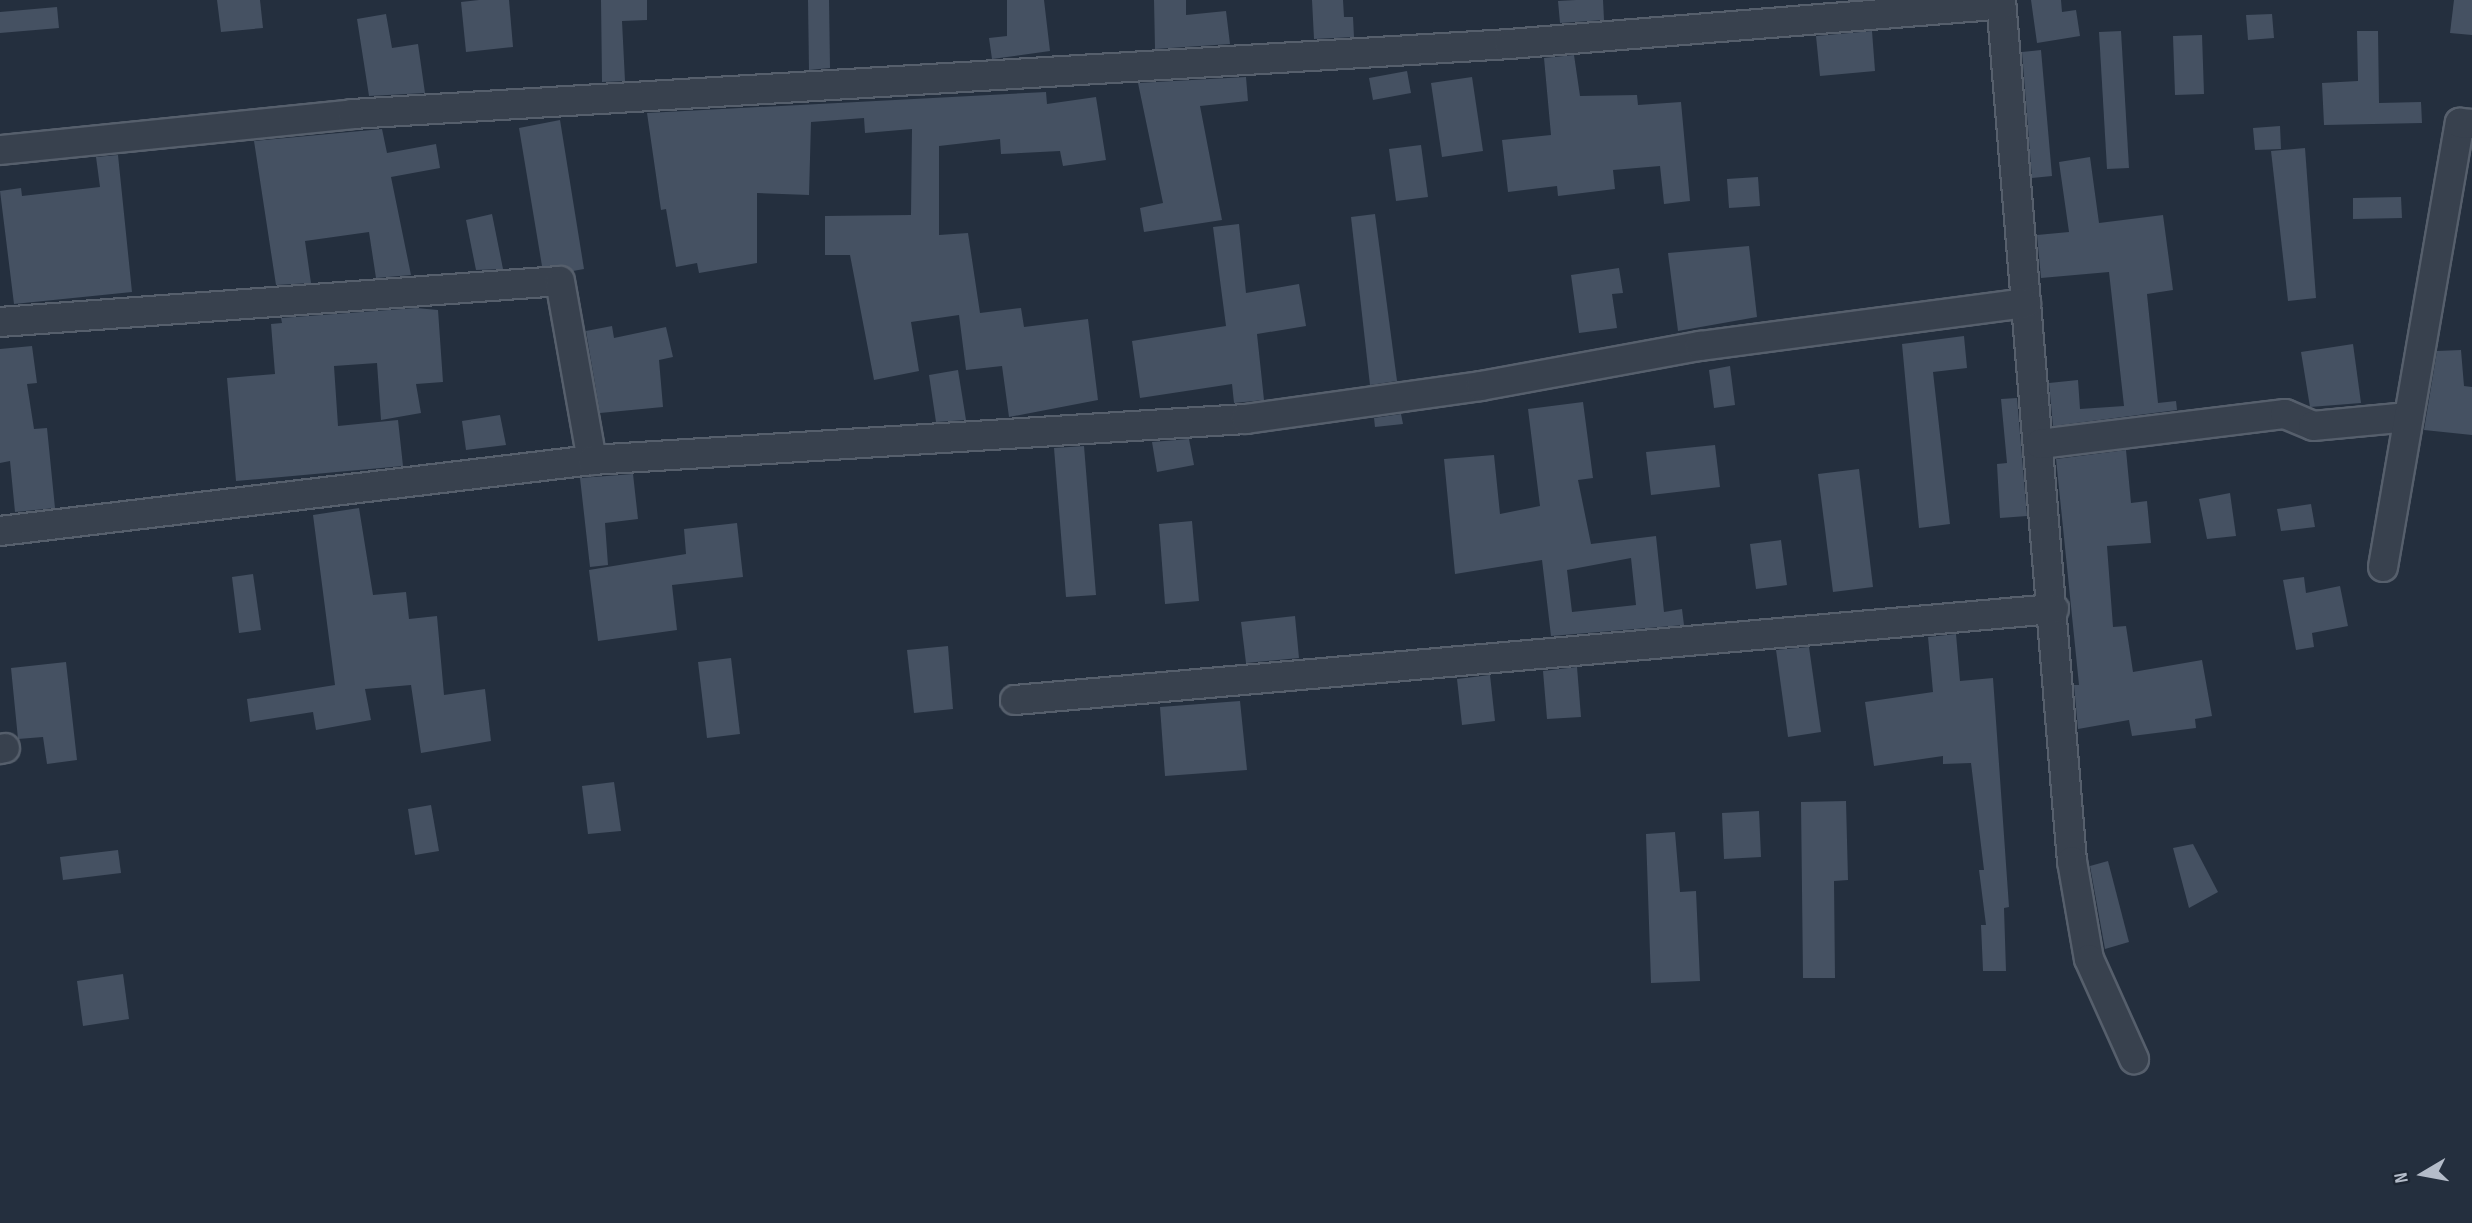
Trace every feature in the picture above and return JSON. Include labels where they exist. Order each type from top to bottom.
[{"type":"street","points":[[0,150],[352,114],[1509,44],[2001,2],[2054,609],[2072,861],[2089,959],[2134,1059]]},
{"type":"street","points":[[2383,567],[2460,123],[2472,124]]},
{"type":"street","points":[[0,322],[560,281],[592,460]]},
{"type":"street","points":[[0,531],[592,460],[1246,419],[1481,386],[1700,346],[2026,303]]},
{"type":"street","points":[[2040,444],[2285,414],[2313,426],[2409,417]]},
{"type":"street","points":[[1015,700],[2054,609]]},
{"type":"building","points":[[217,0],[260,0],[263,28],[221,32]]},
{"type":"building","points":[[509,0],[513,47],[466,52],[461,2]]},
{"type":"building","points":[[601,0],[647,0],[647,20],[622,21],[625,81],[602,82]]},
{"type":"building","points":[[808,0],[829,0],[830,68],[809,70]]},
{"type":"building","points":[[1007,0],[1044,0],[1050,51],[992,59],[989,38],[1007,36]]},
{"type":"building","points":[[1154,0],[1186,0],[1186,15],[1226,11],[1230,44],[1155,49]]},
{"type":"building","points":[[1312,0],[1343,0],[1344,17],[1353,17],[1354,37],[1314,39]]},
{"type":"building","points":[[1603,0],[1604,20],[1560,23],[1558,1]]},
{"type":"building","points":[[2031,0],[2061,0],[2062,12],[2076,10],[2080,36],[2037,43]]},
{"type":"building","points":[[2454,0],[2472,0],[2472,35],[2450,33]]},
{"type":"building","points":[[57,7],[59,28],[0,33],[0,12]]},
{"type":"building","points":[[386,14],[392,48],[418,44],[425,93],[369,96],[357,19]]},
{"type":"building","points":[[2272,14],[2274,38],[2248,40],[2246,15]]},
{"type":"building","points":[[1872,31],[1875,71],[1820,76],[1816,36]]},
{"type":"building","points":[[2121,31],[2129,168],[2107,169],[2099,32]]},
{"type":"building","points":[[2357,31],[2378,31],[2379,103],[2421,102],[2422,123],[2324,125],[2322,83],[2358,81]]},
{"type":"building","points":[[2202,35],[2204,94],[2175,95],[2173,36]]},
{"type":"building","points":[[2041,50],[2052,176],[2032,178],[2022,52]]},
{"type":"building","points":[[1574,55],[1580,96],[1637,95],[1638,105],[1681,102],[1690,201],[1664,204],[1660,166],[1613,170],[1615,189],[1558,196],[1557,186],[1508,192],[1502,140],[1551,135],[1544,58]]},
{"type":"building","points":[[1407,71],[1411,93],[1373,100],[1369,78]]},
{"type":"building","points":[[1246,77],[1248,101],[1200,106],[1222,220],[1144,232],[1140,208],[1163,203],[1138,83]]},
{"type":"building","points":[[1472,77],[1483,151],[1442,157],[1431,83]]},
{"type":"building","points":[[1046,92],[1047,104],[1096,97],[1106,160],[1063,166],[1060,151],[1001,154],[1000,139],[939,146],[939,235],[968,233],[980,313],[1021,308],[1024,327],[1088,319],[1098,400],[1009,417],[1002,366],[966,370],[959,315],[911,322],[919,371],[874,380],[850,255],[825,255],[825,216],[911,215],[912,129],[865,133],[864,118],[811,122],[809,195],[757,193],[757,263],[699,273],[697,263],[676,267],[666,209],[661,210],[647,113]]},
{"type":"building","points":[[560,120],[584,269],[573,271],[542,266],[519,128]]},
{"type":"building","points":[[2280,126],[2281,149],[2255,150],[2253,128]]},
{"type":"building","points":[[382,129],[387,153],[436,144],[440,168],[391,177],[411,275],[376,278],[369,232],[305,241],[311,283],[276,285],[254,141]]},
{"type":"building","points":[[1421,145],[1428,197],[1396,201],[1389,149]]},
{"type":"building","points":[[2305,148],[2316,298],[2288,301],[2271,151]]},
{"type":"building","points":[[118,155],[132,292],[14,304],[0,191],[21,188],[22,196],[100,187],[96,157]]},
{"type":"building","points":[[2090,157],[2099,223],[2163,215],[2173,290],[2147,294],[2158,403],[2176,401],[2177,410],[2053,426],[2049,383],[2078,380],[2080,409],[2124,406],[2109,272],[2041,278],[2037,235],[2069,232],[2059,162]]},
{"type":"building","points":[[1758,177],[1760,206],[1729,208],[1727,179]]},
{"type":"building","points":[[2401,197],[2402,218],[2353,219],[2353,198]]},
{"type":"building","points":[[492,214],[503,269],[476,270],[466,220]]},
{"type":"building","points":[[1375,214],[1397,381],[1370,385],[1351,217]]},
{"type":"building","points":[[1239,224],[1246,293],[1299,284],[1306,326],[1257,334],[1264,400],[1234,403],[1232,384],[1140,398],[1132,341],[1226,326],[1213,227]]},
{"type":"building","points":[[1749,246],[1757,317],[1678,331],[1668,253]]},
{"type":"building","points":[[1619,268],[1623,293],[1612,294],[1617,328],[1579,333],[1571,275]]},
{"type":"building","points":[[416,308],[438,310],[443,382],[416,384],[421,413],[381,420],[377,363],[334,366],[338,426],[398,420],[403,466],[236,481],[227,378],[275,374],[271,324],[282,323],[281,318]]},
{"type":"building","points":[[612,326],[614,338],[666,327],[673,357],[659,360],[663,407],[600,413],[586,331]]},
{"type":"building","points":[[1964,336],[1967,368],[1933,372],[1950,524],[1919,528],[1902,344]]},
{"type":"building","points":[[2353,344],[2361,403],[2310,407],[2301,352]]},
{"type":"building","points":[[32,346],[37,383],[27,384],[34,429],[47,428],[55,508],[15,512],[10,461],[0,463],[0,349]]},
{"type":"building","points":[[2461,350],[2464,386],[2472,387],[2472,435],[2424,430],[2437,351]]},
{"type":"building","points":[[1730,366],[1735,405],[1714,408],[1709,370]]},
{"type":"building","points":[[958,370],[966,420],[936,422],[929,375]]},
{"type":"building","points":[[2017,398],[2027,516],[2000,518],[1997,464],[2007,463],[2001,399]]},
{"type":"building","points":[[1583,402],[1593,478],[1578,480],[1591,544],[1656,536],[1664,612],[1682,609],[1684,625],[1551,636],[1542,560],[1455,574],[1444,459],[1494,455],[1500,514],[1540,506],[1528,409]],"holes":[[[1631,558],[1636,605],[1572,612],[1567,570]]]},
{"type":"building","points":[[1401,414],[1403,424],[1375,427],[1374,418]]},
{"type":"building","points":[[500,415],[506,445],[466,450],[462,421]]},
{"type":"building","points":[[1189,439],[1194,465],[1157,472],[1152,442]]},
{"type":"building","points":[[1715,445],[1720,487],[1651,495],[1646,452]]},
{"type":"building","points":[[1084,446],[1096,595],[1066,597],[1054,448]]},
{"type":"building","points":[[2126,450],[2131,503],[2147,501],[2151,543],[2107,546],[2113,627],[2126,626],[2133,672],[2202,660],[2212,716],[2195,719],[2196,728],[2132,736],[2129,720],[2078,729],[2074,685],[2079,685],[2056,459]]},
{"type":"building","points":[[1859,469],[1873,587],[1833,592],[1818,474]]},
{"type":"building","points":[[633,474],[638,519],[605,523],[608,565],[590,567],[580,478]]},
{"type":"building","points":[[2230,493],[2236,536],[2207,539],[2199,499]]},
{"type":"building","points":[[2311,504],[2315,527],[2281,531],[2277,509]]},
{"type":"building","points":[[359,508],[373,595],[406,592],[409,619],[437,616],[444,695],[485,689],[491,741],[421,753],[411,685],[365,689],[371,720],[316,730],[313,712],[250,722],[247,699],[335,685],[313,515]]},
{"type":"building","points":[[1192,521],[1199,601],[1165,604],[1159,524]]},
{"type":"building","points":[[737,523],[743,577],[672,585],[677,630],[598,641],[589,570],[686,554],[684,529]]},
{"type":"building","points":[[1781,540],[1787,585],[1756,589],[1750,544]]},
{"type":"building","points":[[253,574],[261,630],[239,633],[232,577]]},
{"type":"building","points":[[2304,577],[2306,593],[2340,586],[2348,626],[2312,633],[2314,647],[2296,650],[2283,580]]},
{"type":"building","points":[[1295,616],[1299,658],[1246,663],[1241,622]]},
{"type":"building","points":[[1956,634],[1960,681],[1993,678],[2009,907],[2004,908],[2006,971],[1983,971],[1981,925],[1986,925],[1979,870],[1984,870],[1971,763],[1943,764],[1943,756],[1874,766],[1865,702],[1933,692],[1928,637]]},
{"type":"building","points":[[948,646],[953,709],[914,713],[907,650]]},
{"type":"building","points":[[1809,647],[1821,732],[1788,737],[1776,650]]},
{"type":"building","points":[[731,658],[740,734],[707,738],[698,662]]},
{"type":"building","points":[[66,662],[77,760],[47,764],[43,737],[18,739],[11,668]]},
{"type":"building","points":[[1577,667],[1581,717],[1547,719],[1543,671]]},
{"type":"building","points":[[1490,675],[1495,721],[1462,725],[1457,679]]},
{"type":"building","points":[[1240,701],[1247,770],[1165,776],[1160,707]]},
{"type":"building","points":[[614,782],[621,831],[588,834],[582,786]]},
{"type":"building","points":[[1846,801],[1848,880],[1834,881],[1835,978],[1803,978],[1801,802]]},
{"type":"building","points":[[431,805],[439,851],[415,855],[408,809]]},
{"type":"building","points":[[1759,811],[1761,857],[1724,859],[1722,813]]},
{"type":"building","points":[[1675,832],[1680,892],[1696,891],[1700,981],[1651,983],[1646,834]]},
{"type":"building","points":[[2193,844],[2218,892],[2189,908],[2173,848]]},
{"type":"building","points":[[118,850],[121,873],[63,880],[60,857]]},
{"type":"building","points":[[2108,861],[2129,942],[2105,949],[2090,866]]},
{"type":"building","points":[[123,974],[129,1019],[83,1026],[77,981]]}]
